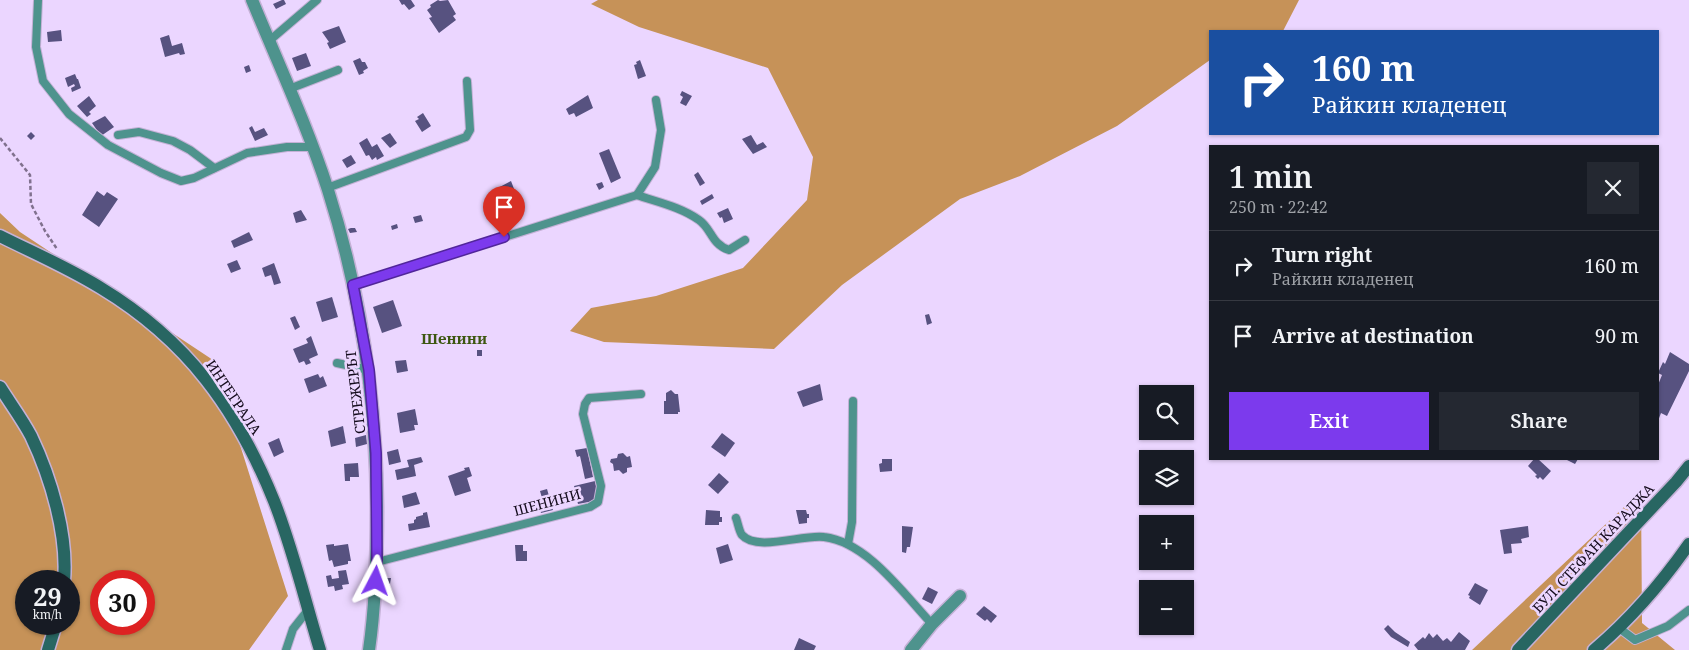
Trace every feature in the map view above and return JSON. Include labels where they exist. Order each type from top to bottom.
[{"type":"street","name":"СТРЕЖЕРЪТ","points":[[252,0],[327,188],[353,285],[369,370],[376,453],[377,562],[368,650]]},
{"type":"street","name":"ИНТЕГРАЛА","points":[[0,236],[71,270],[102,288],[154,326],[197,367],[242,434],[262,473],[282,523],[308,610]]},
{"type":"street","points":[[0,387],[31,436],[46,472],[63,539],[66,560],[65,570]]},
{"type":"street","name":"БУЛ. СТЕФАН КАРАДЖА","points":[[1518,650],[1689,466]]},
{"type":"street","points":[[1594,650],[1635,614],[1668,574],[1689,544]]},
{"type":"street","points":[[911,650],[932,624],[960,596]]},
{"type":"street","points":[[308,610],[320,650]]},
{"type":"street","points":[[48,650],[53,635]]},
{"type":"lane","points":[[38,0],[36,47],[43,81],[68,114],[108,145],[161,173],[181,181],[194,178],[247,152],[287,147],[312,147]]},
{"type":"lane","points":[[269,41],[317,0]]},
{"type":"lane","points":[[289,89],[338,70]]},
{"type":"lane","points":[[327,188],[466,137],[470,130],[467,81]]},
{"type":"lane","points":[[637,195],[655,167],[661,130],[656,100]]},
{"type":"lane","points":[[118,135],[139,132],[173,141],[190,150],[214,168]]},
{"type":"lane","points":[[353,285],[637,195],[672,206],[700,221],[717,244],[723,248],[729,250],[745,240]]},
{"type":"lane","points":[[337,363],[369,370]]},
{"type":"lane","name":"ШЕНИНИ","points":[[377,562],[590,507],[598,502],[601,486],[583,414],[585,404],[589,398],[641,394]]},
{"type":"lane","points":[[848,544],[852,522],[853,401]]},
{"type":"lane","points":[[736,518],[741,534],[748,540],[758,543],[823,537],[848,544],[870,558],[932,624]]},
{"type":"lane","points":[[286,650],[293,630],[308,610]]},
{"type":"lane","points":[[1619,628],[1635,640],[1668,626],[1689,610]]},
{"type":"path","points":[[0,138],[30,175],[31,204],[45,231],[71,270]]},
{"type":"shaded area","points":[[598,0],[1299,0],[1284,30],[1209,30],[1209,61],[1117,126],[1020,176],[960,199],[842,285],[774,349],[604,342],[570,331],[591,308],[656,296],[743,268],[807,200],[813,157],[768,68],[639,27],[591,4]]},
{"type":"shaded area","points":[[0,213],[20,232],[213,360],[288,596],[249,650],[0,650]]},
{"type":"shaded area","points":[[1641,491],[1642,623],[1675,650],[1472,650]]},
{"type":"building","points":[[282,0],[286,4],[276,9],[273,4]]},
{"type":"building","points":[[399,0],[411,0],[415,6],[409,10]]},
{"type":"building","points":[[438,0],[448,0],[456,14],[453,16],[456,20],[439,33],[429,18],[432,17],[427,10],[431,7],[430,5]]},
{"type":"building","points":[[339,26],[346,42],[330,49],[327,43],[329,42],[322,32]]},
{"type":"building","points":[[61,30],[62,41],[48,42],[47,32]]},
{"type":"building","points":[[169,35],[172,46],[182,43],[185,54],[180,55],[179,53],[165,57],[160,38]]},
{"type":"building","points":[[306,53],[311,66],[297,71],[292,58]]},
{"type":"building","points":[[360,58],[368,68],[359,75],[353,61]]},
{"type":"building","points":[[640,60],[646,76],[638,79],[634,65]]},
{"type":"building","points":[[249,65],[251,71],[246,73],[244,67]]},
{"type":"building","points":[[75,74],[81,88],[72,92],[71,88],[75,86],[74,84],[68,87],[65,78]]},
{"type":"building","points":[[682,91],[692,96],[686,106],[680,103],[683,97],[680,95]]},
{"type":"building","points":[[588,95],[593,108],[576,117],[574,113],[569,115],[566,109]]},
{"type":"building","points":[[89,96],[96,106],[89,112],[91,114],[87,117],[77,106]]},
{"type":"building","points":[[423,113],[431,126],[422,132],[415,121]]},
{"type":"building","points":[[105,116],[114,127],[101,136],[92,123]]},
{"type":"building","points":[[252,126],[255,132],[264,128],[268,135],[255,141],[249,128]]},
{"type":"building","points":[[31,132],[35,136],[31,140],[27,136]]},
{"type":"building","points":[[390,133],[397,143],[390,148],[381,138]]},
{"type":"building","points":[[751,135],[757,145],[763,142],[767,147],[753,154],[742,139]]},
{"type":"building","points":[[367,138],[372,147],[377,144],[384,156],[377,160],[376,157],[372,160],[369,155],[366,156],[359,143]]},
{"type":"building","points":[[609,149],[621,178],[611,183],[599,153]]},
{"type":"building","points":[[351,155],[356,163],[347,168],[342,160]]},
{"type":"building","points":[[698,172],[705,183],[700,186],[694,175]]},
{"type":"building","points":[[511,181],[516,194],[514,195],[516,201],[503,204],[496,189]]},
{"type":"building","points":[[602,182],[604,187],[599,190],[596,184]]},
{"type":"building","points":[[97,191],[104,196],[107,192],[118,199],[99,227],[82,215]]},
{"type":"building","points":[[712,194],[714,198],[702,205],[700,201]]},
{"type":"building","points":[[728,208],[733,219],[724,223],[722,217],[720,218],[717,213]]},
{"type":"building","points":[[301,210],[307,220],[296,223],[293,213]]},
{"type":"building","points":[[421,215],[423,221],[415,223],[413,217]]},
{"type":"building","points":[[397,224],[398,228],[392,230],[391,226]]},
{"type":"building","points":[[355,228],[357,232],[350,233],[348,229]]},
{"type":"building","points":[[249,232],[253,240],[234,248],[231,241]]},
{"type":"building","points":[[237,260],[241,269],[231,273],[227,264]]},
{"type":"building","points":[[274,263],[281,283],[274,285],[271,275],[265,277],[262,268]]},
{"type":"building","points":[[332,297],[338,317],[322,322],[316,302]]},
{"type":"building","points":[[393,300],[402,326],[382,333],[373,307]]},
{"type":"building","points":[[929,314],[932,323],[927,325],[925,315]]},
{"type":"building","points":[[295,316],[300,327],[295,330],[290,318]]},
{"type":"building","points":[[311,336],[318,355],[309,359],[311,363],[306,365],[304,361],[299,363],[293,349],[308,343],[306,339]]},
{"type":"building","points":[[477,350],[482,350],[482,356],[477,356]]},
{"type":"building","points":[[1670,352],[1689,364],[1689,371],[1667,416],[1661,413],[1659,418],[1659,382],[1662,375],[1659,374],[1659,371],[1663,362],[1665,364]]},
{"type":"building","points":[[406,360],[408,371],[397,373],[395,361]]},
{"type":"building","points":[[318,374],[320,378],[323,376],[327,386],[309,393],[304,379]]},
{"type":"building","points":[[820,384],[823,400],[803,407],[797,392]]},
{"type":"building","points":[[671,390],[678,394],[680,412],[678,414],[664,414],[666,393]]},
{"type":"building","points":[[415,409],[418,425],[414,425],[415,430],[400,433],[397,413]]},
{"type":"building","points":[[343,426],[346,443],[331,447],[328,431]]},
{"type":"building","points":[[722,433],[735,443],[725,457],[711,447]]},
{"type":"building","points":[[366,435],[367,444],[356,447],[355,438]]},
{"type":"building","points":[[279,438],[284,452],[274,457],[268,443]]},
{"type":"building","points":[[587,448],[593,477],[585,479],[580,456],[577,457],[575,450]]},
{"type":"building","points":[[398,449],[401,462],[389,465],[387,452]]},
{"type":"building","points":[[623,453],[627,457],[630,456],[632,467],[627,468],[627,472],[623,474],[619,470],[614,471],[613,464],[610,462],[611,459],[617,458],[618,454]]},
{"type":"building","points":[[421,457],[423,462],[414,465],[416,476],[397,480],[395,470],[409,467],[407,460]]},
{"type":"building","points":[[882,459],[892,459],[892,471],[880,472],[879,464],[882,463]]},
{"type":"building","points":[[1533,460],[1539,460],[1551,471],[1543,480],[1540,477],[1538,479],[1535,476],[1537,475],[1528,466]]},
{"type":"building","points":[[1567,460],[1577,460],[1575,464]]},
{"type":"building","points":[[358,463],[359,477],[350,477],[350,481],[345,481],[344,464]]},
{"type":"building","points":[[469,467],[472,476],[467,478],[471,491],[455,496],[448,476]]},
{"type":"building","points":[[719,473],[729,482],[718,494],[708,485]]},
{"type":"building","points":[[595,481],[599,500],[578,504],[574,486]]},
{"type":"building","points":[[547,489],[553,510],[541,513],[537,500],[542,498],[540,491]]},
{"type":"building","points":[[416,492],[420,504],[404,508],[402,496]]},
{"type":"building","points":[[706,510],[720,511],[722,522],[719,522],[719,525],[705,525]]},
{"type":"building","points":[[796,510],[806,510],[807,514],[809,514],[807,523],[799,524]]},
{"type":"building","points":[[427,512],[430,527],[409,531],[408,524],[414,523],[416,517]]},
{"type":"building","points":[[902,526],[913,527],[910,547],[907,547],[906,553],[902,552]]},
{"type":"building","points":[[1528,526],[1529,537],[1521,539],[1522,543],[1511,544],[1512,553],[1504,554],[1500,530]]},
{"type":"building","points":[[334,544],[334,546],[348,544],[351,561],[348,561],[348,564],[334,567],[332,560],[329,561],[326,545]]},
{"type":"building","points":[[728,544],[733,560],[720,564],[716,548]]},
{"type":"building","points":[[515,545],[523,545],[523,551],[527,551],[527,561],[516,561]]},
{"type":"building","points":[[346,570],[349,584],[342,585],[343,589],[335,591],[334,586],[328,587],[326,576],[331,575],[332,579],[339,578],[338,571]]},
{"type":"building","points":[[385,578],[391,578],[390,584],[385,583]]},
{"type":"building","points":[[1475,583],[1488,590],[1480,605],[1469,598],[1470,596],[1468,595]]},
{"type":"building","points":[[928,587],[938,592],[932,604],[922,599]]},
{"type":"building","points":[[984,606],[997,616],[991,623],[976,614]]},
{"type":"building","points":[[1388,625],[1410,642],[1408,647],[1391,637],[1384,629]]},
{"type":"building","points":[[1459,632],[1470,641],[1465,650],[1418,650],[1414,645],[1423,637],[1425,639],[1429,633],[1433,638],[1437,634],[1443,641],[1447,638],[1451,642]]},
{"type":"building","points":[[799,638],[816,646],[814,650],[794,650]]},
{"type":"district","name":"Шенини","points":[[454,338]]},
{"type":"route","points":[[376,581],[376,453],[372,391],[353,285],[504,237]]}]
